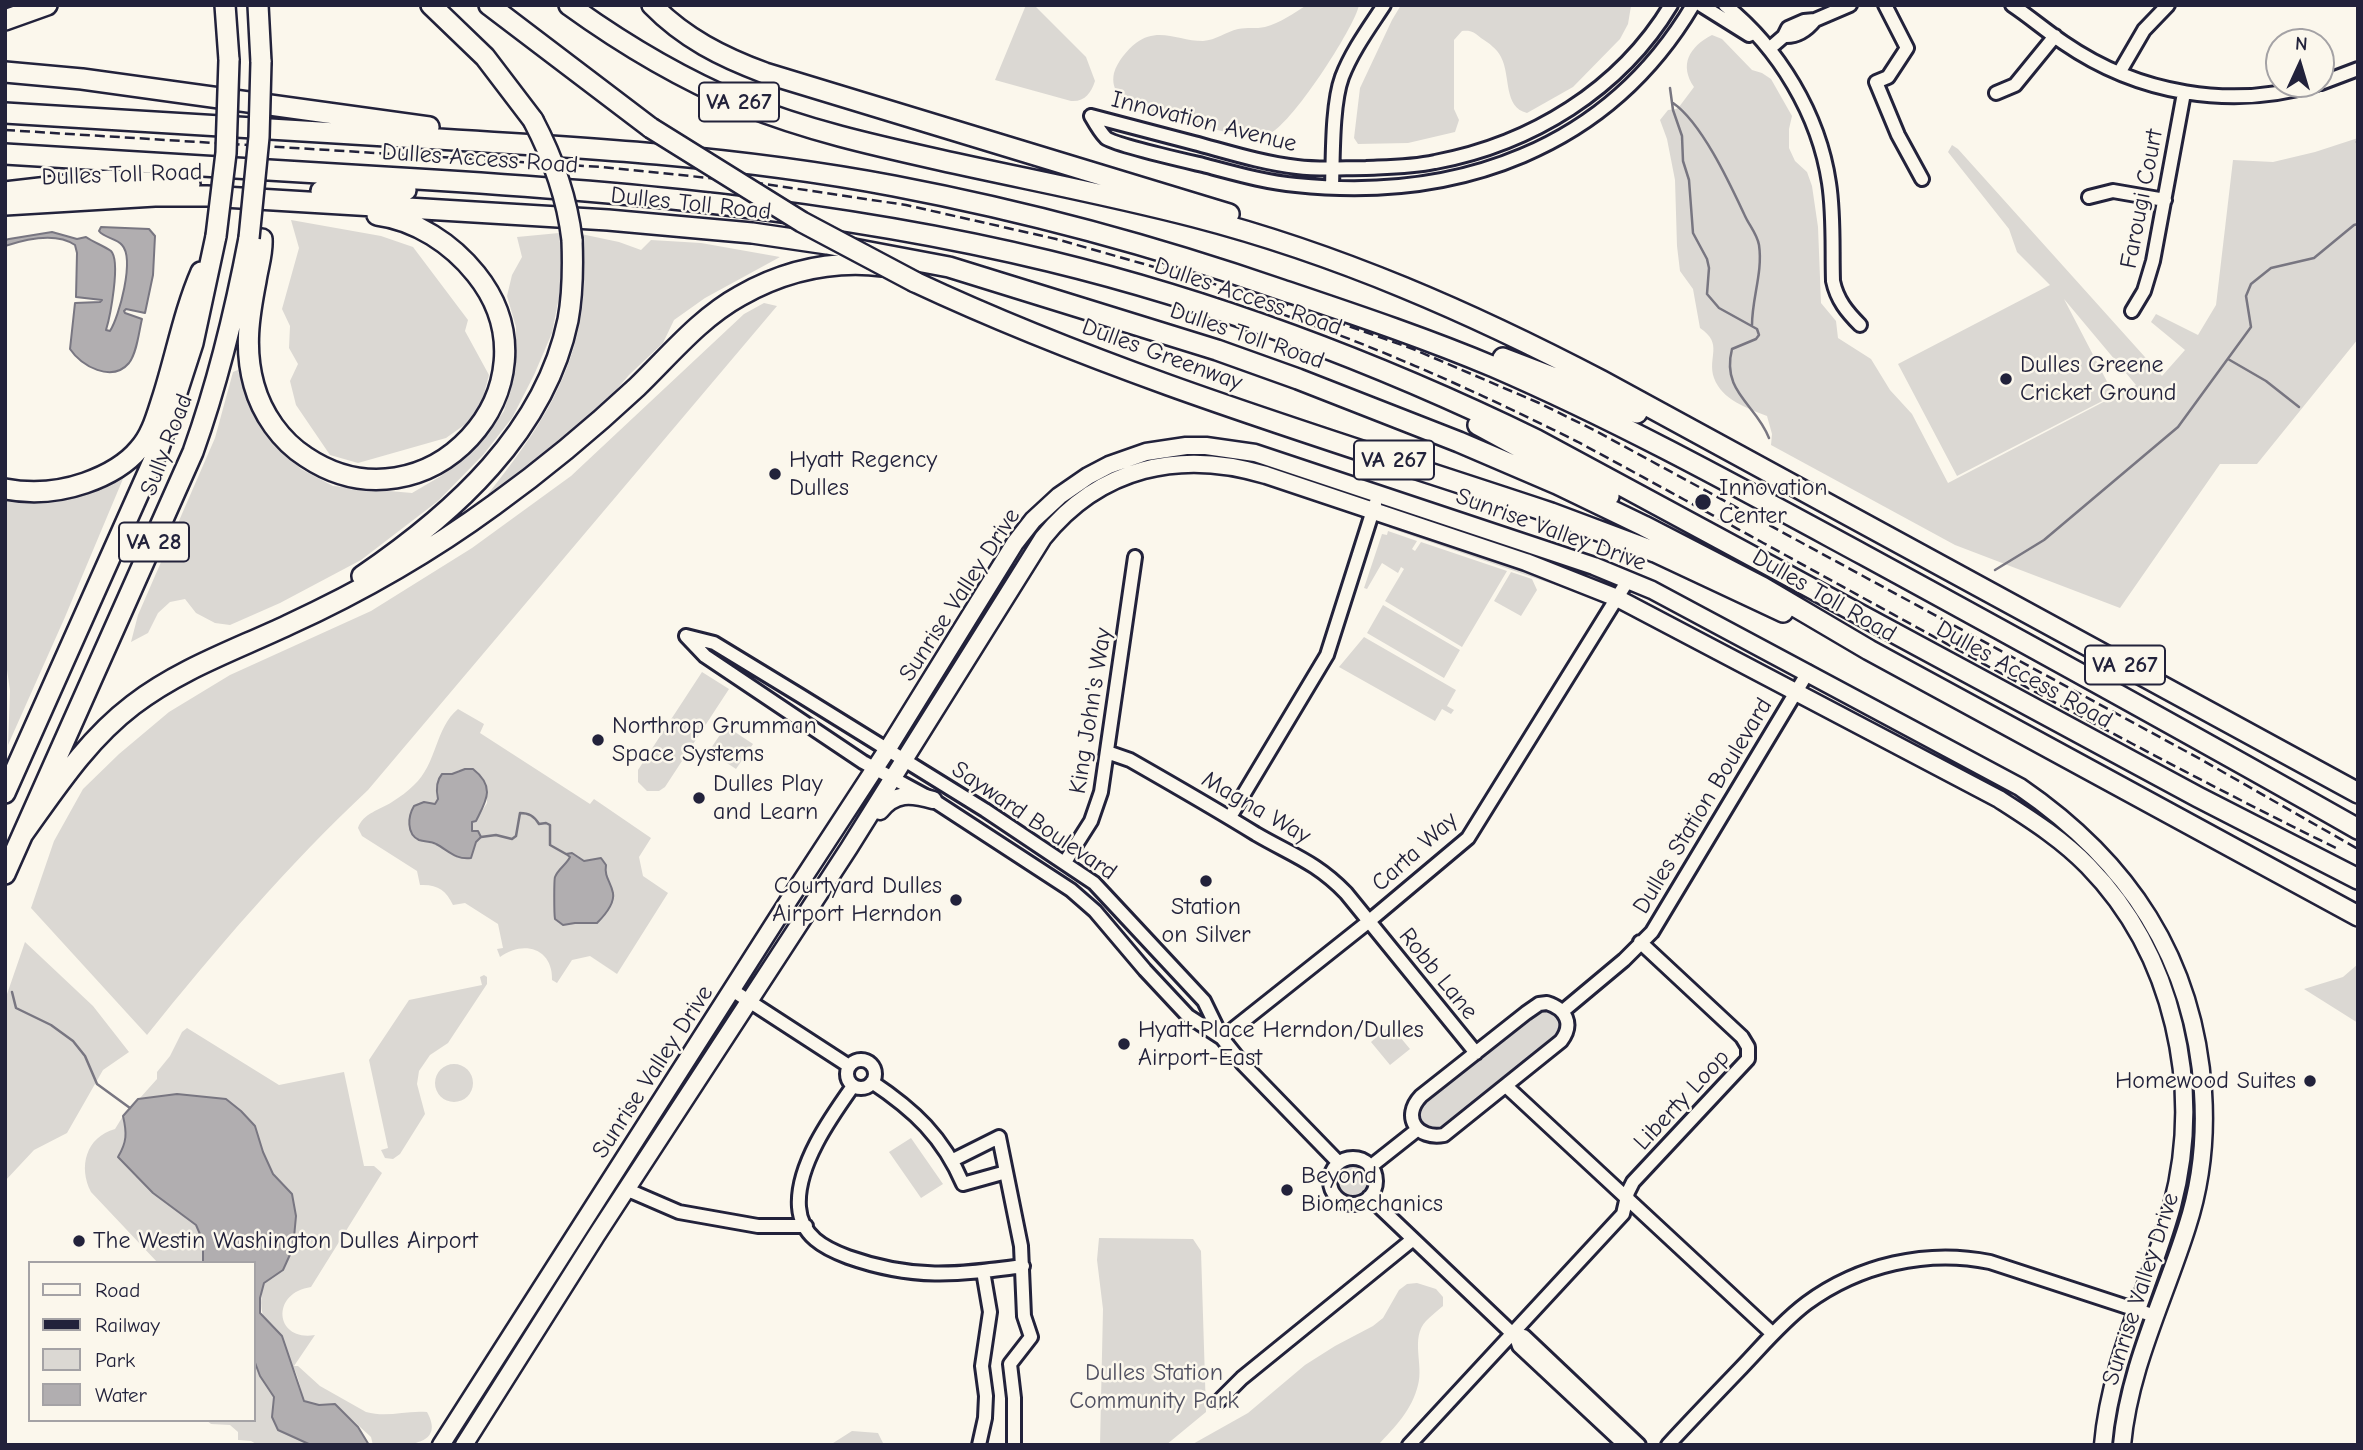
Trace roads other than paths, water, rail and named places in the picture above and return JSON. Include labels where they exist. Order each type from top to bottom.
[{"type":"highway","points":[[5,20],[47,5]]},
{"type":"highway","name":"Sully Road","points":[[5,793],[159,448],[193,344],[216,236],[226,153],[229,60],[225,5]]},
{"type":"highway","points":[[258,5],[261,62],[255,239],[262,246],[248,322],[248,355],[254,387],[263,408],[275,429],[291,447],[310,460],[338,473],[387,480],[414,474],[452,456],[470,439],[486,417],[502,374],[505,356],[500,317],[491,297],[471,268],[441,241],[394,219],[328,212],[269,200]]},
{"type":"highway","points":[[23,834],[81,755],[114,721],[166,682],[363,575],[400,548],[450,508],[508,447],[539,401],[560,350],[572,289],[572,240],[566,205],[557,174],[533,120],[485,57],[431,5]]},
{"type":"highway","name":"Dulles Greenway","points":[[489,5],[651,128],[803,222],[915,282],[1003,322],[1187,392],[1620,538],[1869,650]]},
{"type":"highway","name":"VA 267","points":[[569,5],[624,43],[683,76],[744,105],[794,123],[901,151],[1171,211],[1300,248],[1438,301],[1526,341],[1602,381],[2358,793]]},
{"type":"highway","points":[[652,5],[703,46],[755,69],[1217,210],[1300,248]]},
{"type":"highway","points":[[5,72],[119,84],[562,146]]},
{"type":"highway","name":"Dulles Access Road","points":[[5,113],[562,146],[711,159],[893,186],[1060,223],[1249,278],[1457,352],[1612,421],[2111,689],[2358,829]]},
{"type":"highway","name":"Dulles Access Road","points":[[5,154],[511,184],[719,203],[816,217],[1009,252],[1085,270],[1177,297],[1328,348],[1438,393],[1571,457],[2187,792],[2358,879]]},
{"type":"highway","points":[[5,192],[118,180],[315,190],[600,192]]},
{"type":"highway","name":"Dulles Toll Road","points":[[5,205],[179,195],[608,219],[752,233],[949,267],[1217,350],[1419,425],[1566,489],[1762,587],[1869,650],[2358,917]]},
{"type":"highway","points":[[5,216],[50,210],[98,199]]},
{"type":"highway","points":[[5,489],[34,492],[72,487],[108,473],[138,450],[149,434],[161,403],[191,294],[216,236]]},
{"type":"highway","name":"Sully Road","points":[[5,874],[192,452],[211,400],[255,239]]},
{"type":"highway","points":[[229,650],[287,626],[374,582],[474,519],[544,467],[600,420],[709,317],[762,285],[816,268],[857,263],[1004,285]]},
{"type":"highway","points":[[1249,278],[1312,291],[1572,384],[1669,428],[1816,509],[1892,538]]},
{"type":"highway","points":[[1328,348],[1455,412],[1714,553],[1762,587]]},
{"type":"main road","name":"Sunrise Valley Drive","points":[[441,1445],[876,768],[1015,543],[1033,520],[1059,496],[1096,471],[1146,452],[1206,446],[1255,453],[1594,566],[1628,580],[1696,612],[2020,787],[2067,821],[2103,855],[2131,889],[2160,933],[2177,970],[2196,1032],[2202,1083],[2203,1133],[2197,1187],[2188,1226],[2133,1384],[2122,1445]]},
{"type":"main road","name":"Sunrise Valley Drive","points":[[464,1445],[525,1346],[894,778],[1043,538],[1069,509],[1097,489],[1127,475],[1189,462],[1251,470],[1536,565],[1617,598],[1999,799],[2038,824],[2088,866],[2115,897],[2130,920],[2165,992],[2179,1043],[2185,1101],[2184,1143],[2178,1180],[2171,1209],[2113,1384],[2103,1445]]},
{"type":"main road","points":[[849,848],[891,800],[904,795],[933,800]]},
{"type":"street","points":[[1332,187],[1336,107],[1341,79],[1356,47],[1384,5]]},
{"type":"street","name":"Innovation Avenue","points":[[1671,5],[1638,50],[1580,104],[1530,132],[1482,151],[1433,163],[1404,166],[1299,167],[1252,159],[1091,116],[1108,140],[1250,177],[1297,185],[1332,187],[1396,185],[1455,179],[1522,157],[1604,110],[1653,62],[1676,33],[1693,5]]},
{"type":"street","points":[[1701,5],[1769,49]]},
{"type":"street","points":[[1725,5],[1743,20],[1769,49],[1799,95],[1822,150],[1831,194],[1833,281],[1842,305],[1860,325]]},
{"type":"street","points":[[1769,49],[1784,36],[1793,37],[1815,20],[1850,5]]},
{"type":"street","points":[[1885,5],[1907,48],[1888,77],[1877,82],[1898,135],[1922,179]]},
{"type":"street","points":[[2012,5],[2027,9],[2055,36],[2119,73],[2142,82],[2183,93],[2239,97],[2265,94]]},
{"type":"street","points":[[2119,73],[2144,30],[2168,5]]},
{"type":"street","points":[[1996,93],[2015,85],[2055,36]]},
{"type":"street","points":[[2335,77],[2358,69]]},
{"type":"street","name":"Farougi Court","points":[[2132,311],[2149,276],[2183,93]]},
{"type":"street","points":[[2089,197],[2113,191],[2165,200]]},
{"type":"street","points":[[1230,817],[1319,671],[1378,494]]},
{"type":"street","name":"King John's Way","points":[[1065,862],[1097,807],[1135,557]]},
{"type":"street","name":"Carta Way","points":[[1222,1038],[1468,838],[1628,580]]},
{"type":"street","name":"Sayward Boulevard","points":[[1222,1038],[1188,1017],[1083,900],[933,800],[876,768],[705,656],[686,636],[714,643],[905,760],[1065,862],[1105,893],[1203,1001],[1222,1038],[1255,1077],[1339,1163]]},
{"type":"street","name":"Dulles Station Boulevard","points":[[1563,1012],[1624,960],[1652,932],[1808,672]]},
{"type":"street","name":"Magna Way","points":[[1107,752],[1130,760],[1301,857],[1326,874],[1346,893],[1368,922]]},
{"type":"street","name":"Robb Lane","points":[[1368,922],[1476,1053]]},
{"type":"street","name":"Liberty Loop","points":[[1409,1445],[1515,1335],[1623,1214],[1625,1196],[1633,1182],[1745,1065],[1749,1054],[1742,1037],[1640,942]]},
{"type":"street","points":[[732,990],[849,1066]]},
{"type":"street","points":[[1547,1003],[1563,1012],[1567,1023],[1564,1037],[1506,1086],[1444,1135],[1434,1137],[1418,1129],[1412,1116],[1416,1102],[1476,1053],[1539,1004],[1547,1003]]},
{"type":"street","points":[[856,1060],[869,1062],[874,1069],[872,1082],[866,1087],[853,1086],[846,1074],[849,1066],[856,1060]]},
{"type":"street","points":[[872,1082],[925,1124],[953,1160],[963,1184],[1006,1172]]},
{"type":"street","points":[[853,1086],[827,1122],[800,1188],[799,1209],[816,1243],[873,1265],[902,1272],[925,1274],[1023,1266]]},
{"type":"street","points":[[1506,1086],[1773,1334]]},
{"type":"street","points":[[1370,1167],[1418,1129]]},
{"type":"street","points":[[953,1160],[999,1137],[1023,1266],[1024,1316],[1031,1337],[1010,1364],[1014,1398],[1014,1445]]},
{"type":"street","points":[[1352,1158],[1365,1162],[1370,1167],[1374,1172],[1375,1186],[1368,1197],[1355,1204],[1341,1201],[1335,1196],[1330,1182],[1339,1163],[1352,1158]]},
{"type":"street","points":[[628,1190],[679,1212],[758,1226],[806,1226]]},
{"type":"street","points":[[1368,1197],[1515,1335],[1519,1346],[1625,1445]]},
{"type":"street","points":[[1219,1401],[1242,1378],[1412,1240]]},
{"type":"street","points":[[1668,1445],[1773,1334],[1806,1304],[1846,1280],[1892,1264],[1936,1257],[1966,1258],[2003,1265],[2155,1316]]},
{"type":"street","points":[[979,1445],[985,1418],[986,1396],[982,1366],[990,1312],[984,1271]]},
{"type":"street","points":[[1515,1335],[1524,1336],[1639,1445]]},
{"type":"water","points":[[101,227],[149,229],[155,236],[153,275],[145,313],[126,309],[124,311],[142,319],[136,348],[129,363],[114,372],[89,366],[70,349],[75,303],[102,300],[76,297],[75,245],[50,238],[31,239],[5,246],[5,240],[52,232],[77,239],[86,237],[111,251],[115,277],[106,330],[110,331],[121,301],[127,262],[122,245],[101,233]]},
{"type":"water","points":[[473,769],[487,788],[483,807],[476,821],[472,822],[472,831],[478,831],[481,837],[476,842],[471,858],[456,856],[434,843],[419,840],[412,834],[409,824],[414,806],[424,802],[435,804],[442,774],[452,774]]},
{"type":"water","points":[[572,853],[584,861],[601,858],[606,865],[613,897],[597,923],[563,925],[555,919],[555,877],[570,857],[566,854]]},
{"type":"water","points":[[177,1094],[226,1099],[255,1126],[273,1174],[292,1194],[296,1216],[293,1248],[283,1270],[264,1283],[260,1313],[282,1336],[304,1401],[319,1405],[335,1404],[358,1427],[369,1445],[311,1445],[278,1430],[272,1417],[274,1397],[256,1365],[256,1261],[203,1261],[203,1241],[196,1225],[153,1193],[118,1157],[125,1137],[123,1116],[138,1099]]},
{"type":"waterway","points":[[1670,88],[1689,180],[1693,233],[1709,268],[1707,294],[1719,308],[1757,329],[1759,335],[1756,339],[1732,349],[1731,376],[1735,387],[1769,438]]},
{"type":"waterway","points":[[1673,103],[1684,112],[1705,139],[1758,241],[1760,265],[1752,325]]},
{"type":"waterway","points":[[1995,570],[2044,540],[2178,427],[2251,327],[2246,296],[2251,284],[2271,268],[2314,258],[2358,224]]},
{"type":"waterway","points":[[2228,359],[2266,381],[2299,407]]},
{"type":"waterway","points":[[481,837],[496,835],[512,839],[516,836],[520,813],[526,814],[539,824],[550,825],[550,845],[566,854]]},
{"type":"waterway","points":[[12,992],[16,1008],[51,1025],[73,1041],[85,1056],[97,1084],[130,1108]]},
{"type":"railway","points":[[5,130],[602,167],[758,183],[906,205],[1056,239],[1295,307],[1413,349],[1539,403],[1594,430],[2202,760],[2358,849]]},
{"type":"railway","points":[[1270,310],[1426,371],[1578,442],[2146,751],[2338,849]]},
{"type":"place","name":"Dulles Greene Cricket Ground","points":[[2006,379]]},
{"type":"place","name":"Hyatt Regency Dulles","points":[[775,474]]},
{"type":"place","name":"Innovation Center","points":[[1703,502]]},
{"type":"place","name":"Northrop Grumman Space Systems","points":[[598,740]]},
{"type":"place","name":"Dulles Play and Learn","points":[[699,798]]},
{"type":"place","name":"Station on Silver","points":[[1206,881]]},
{"type":"place","name":"Courtyard Dulles Airport Herndon","points":[[956,900]]},
{"type":"place","name":"Hyatt Place Herndon/Dulles Airport-East","points":[[1124,1044]]},
{"type":"place","name":"Homewood Suites","points":[[2310,1081]]},
{"type":"place","name":"Beyond Biomechanics","points":[[1287,1190]]},
{"type":"place","name":"The Westin Washington Dulles Airport","points":[[79,1241]]},
{"type":"park label","name":"Dulles Station Community Park","points":[[1154,1387]]}]
